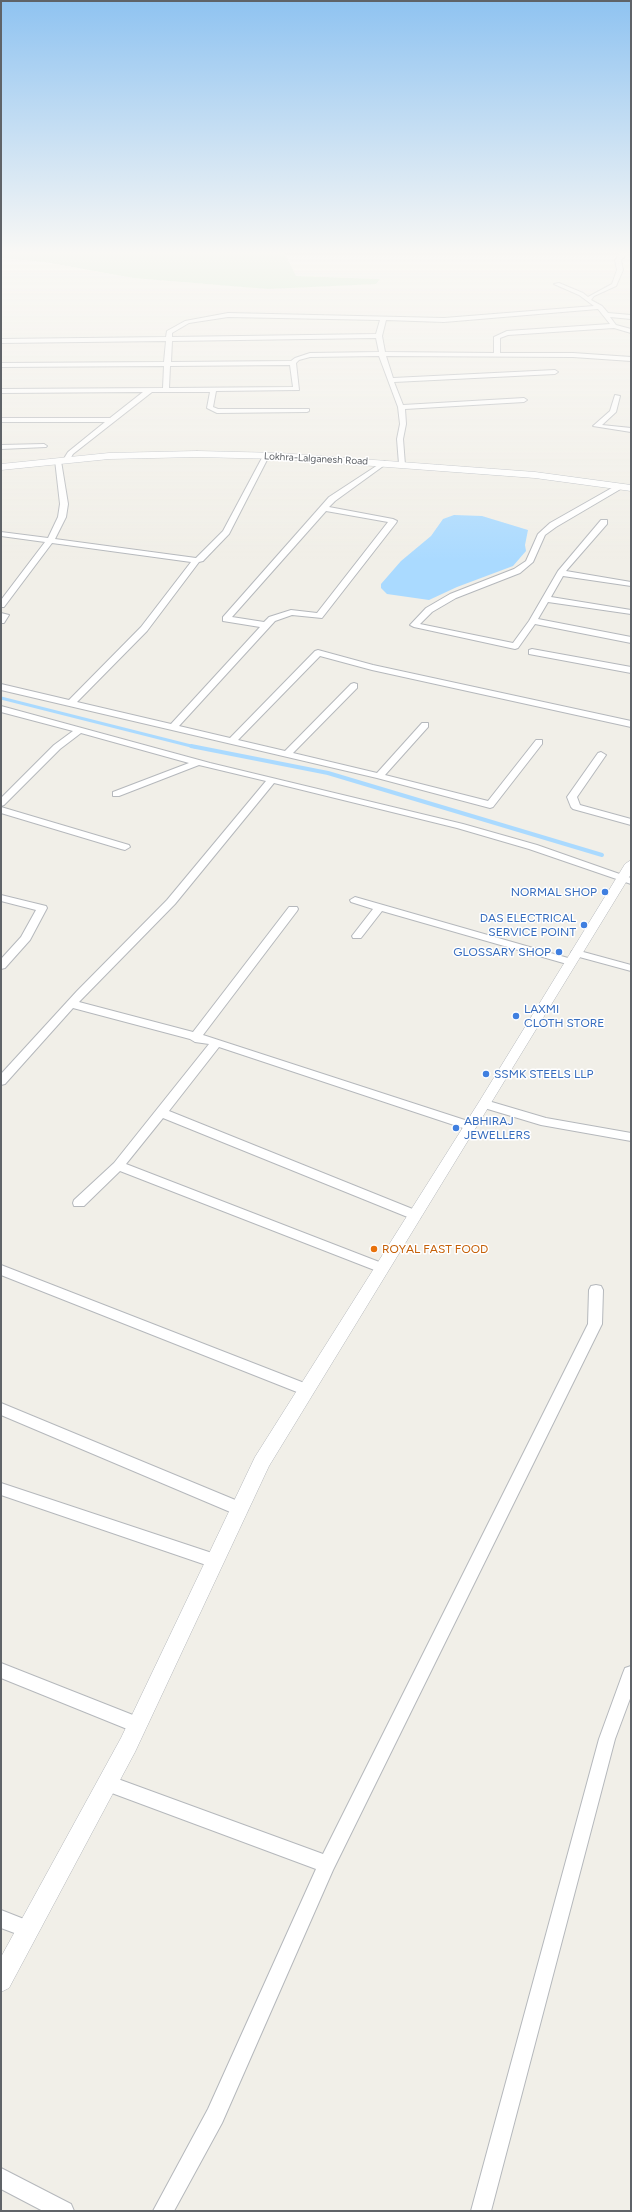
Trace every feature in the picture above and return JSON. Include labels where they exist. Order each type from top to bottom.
[{"type":"main road","name":"Lokhra-Lalganesh Road","points":[[1,467],[139,455],[266,456],[403,464],[535,475],[631,488]]},
{"type":"street","points":[[166,390],[168,355]]},
{"type":"street","points":[[1,391],[297,389],[293,363],[297,358],[309,355]]},
{"type":"street","points":[[382,355],[401,407],[403,424],[400,439],[403,464]]},
{"type":"street","points":[[576,355],[631,359]]},
{"type":"street","points":[[1,365],[293,363]]},
{"type":"street","points":[[391,380],[555,372]]},
{"type":"street","points":[[1,605],[50,540],[62,517],[64,504],[62,461],[70,452],[150,390]]},
{"type":"street","points":[[213,390],[210,408],[217,411],[307,410]]},
{"type":"street","points":[[617,396],[613,412],[596,426],[631,430]]},
{"type":"street","points":[[401,407],[524,400]]},
{"type":"street","points":[[1,420],[113,420]]},
{"type":"street","points":[[1,447],[44,446]]},
{"type":"street","points":[[71,703],[144,630],[196,560],[200,559],[226,532],[266,456]]},
{"type":"street","points":[[265,625],[226,619],[332,499],[384,463]]},
{"type":"street","points":[[604,522],[561,573],[533,621],[515,646],[414,625],[429,610],[453,596],[517,571],[529,562],[542,534],[553,525],[620,487]]},
{"type":"street","points":[[172,727],[265,625],[282,614],[291,612],[320,616],[393,521],[324,508]]},
{"type":"street","points":[[1,534],[196,560]]},
{"type":"street","points":[[561,573],[631,584]]},
{"type":"street","points":[[546,599],[631,612]]},
{"type":"street","points":[[1,614],[5,615],[1,621]]},
{"type":"street","points":[[533,621],[631,640]]},
{"type":"street","points":[[532,652],[631,670]]},
{"type":"street","points":[[232,741],[318,653],[372,667],[631,724]]},
{"type":"street","points":[[287,754],[354,686]]},
{"type":"street","points":[[1,687],[379,776],[490,805],[540,742]]},
{"type":"street","points":[[1,709],[199,762],[460,826],[628,874],[574,957],[485,1104],[262,1462],[137,1725],[1,1980]]},
{"type":"street","points":[[379,776],[425,724]]},
{"type":"street","points":[[1,803],[57,747],[80,730]]},
{"type":"street","points":[[601,755],[572,797],[576,807],[631,822]]},
{"type":"street","points":[[116,794],[199,762]]},
{"type":"street","points":[[1,1081],[71,1004],[171,902],[272,780]]},
{"type":"street","points":[[1,810],[125,847]]},
{"type":"street","points":[[1,898],[42,908],[26,938],[1,966]]},
{"type":"street","points":[[355,900],[380,908],[574,957],[631,968]]},
{"type":"street","points":[[357,936],[380,908]]},
{"type":"street","points":[[195,1038],[293,909]]},
{"type":"street","points":[[71,1004],[195,1038],[217,1042],[470,1126]]},
{"type":"street","points":[[79,1203],[118,1166],[217,1042]]},
{"type":"street","points":[[485,1104],[545,1122],[631,1137]]},
{"type":"street","points":[[161,1112],[415,1215]]},
{"type":"street","points":[[118,1166],[382,1268]]},
{"type":"street","points":[[1,1270],[307,1390]]},
{"type":"street","points":[[163,2211],[215,2116],[327,1864],[595,1324],[596,1290]]},
{"type":"street","points":[[1,1409],[240,1509]]},
{"type":"street","points":[[1,1489],[215,1561]]},
{"type":"street","points":[[1,1670],[137,1725]]},
{"type":"street","points":[[481,2211],[607,1739],[631,1673]]},
{"type":"street","points":[[107,1783],[327,1864]]},
{"type":"street","points":[[1,1919],[28,1929]]},
{"type":"street","points":[[1,2178],[64,2211]]},
{"type":"water","points":[[454,515],[482,516],[528,530],[525,545],[526,551],[513,566],[457,587],[429,600],[387,594],[381,588],[381,584],[401,561],[431,536],[443,519]]},
{"type":"waterway","points":[[1,698],[191,746]]},
{"type":"waterway","points":[[191,746],[328,773],[602,855]]},
{"type":"place","name":"NORMAL SHOP","points":[[605,892]]},
{"type":"place","name":"DAS ELECTRICAL SERVICE POINT","points":[[584,925]]},
{"type":"place","name":"GLOSSARY SHOP","points":[[559,952]]},
{"type":"place","name":"LAXMI CLOTH STORE","points":[[516,1016]]},
{"type":"place","name":"SSMK STEELS LLP","points":[[486,1074]]},
{"type":"place","name":"ABHIRAJ JEWELLERS","points":[[456,1128]]},
{"type":"place","name":"ROYAL FAST FOOD","points":[[374,1249]]}]
